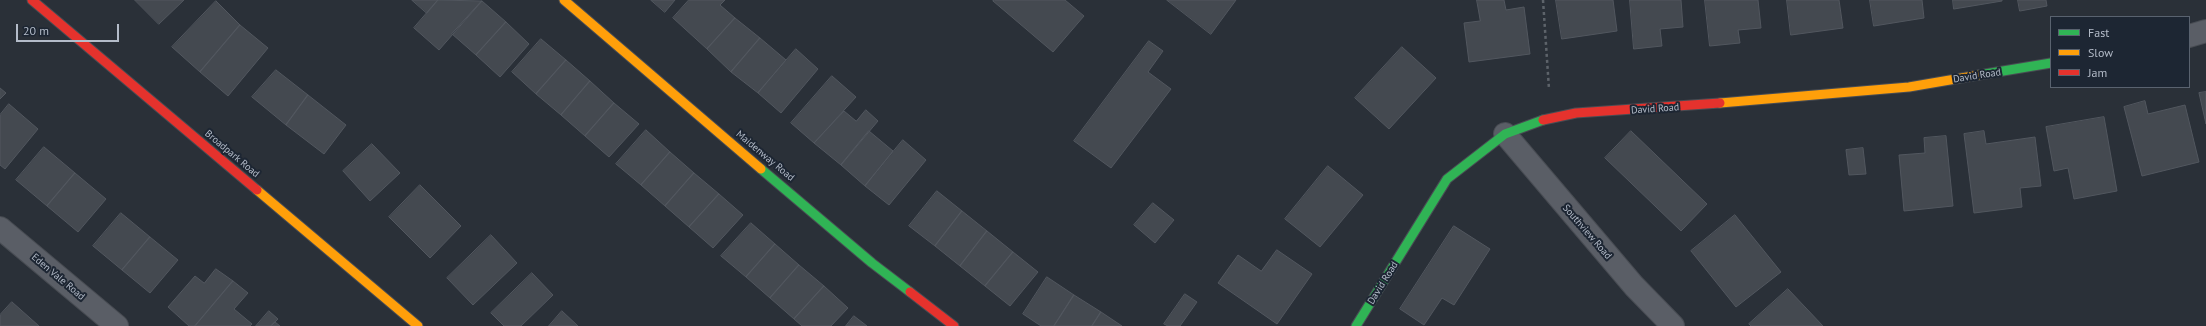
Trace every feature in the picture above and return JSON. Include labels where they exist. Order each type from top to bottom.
[{"type":"street","name":"Broadpark Road","points":[[32,0],[418,326]]},
{"type":"street","name":"Maidenway Road","points":[[564,0],[872,263],[954,326]]},
{"type":"street","points":[[2190,36],[2206,31]]},
{"type":"street","name":"David Road","points":[[1356,326],[1447,179],[1505,134],[1550,118],[1576,113],[1641,110],[1909,87],[2050,63]]},
{"type":"street","name":"Southview Road","points":[[1505,134],[1634,286],[1673,326]]},
{"type":"street","name":"Eden Vale Road","points":[[0,228],[117,326]]},
{"type":"path","points":[[1543,0],[1550,118]]},
{"type":"building","points":[[135,0],[184,0],[159,24]]},
{"type":"building","points":[[412,0],[438,0],[427,13]]},
{"type":"building","points":[[438,0],[482,1],[439,50],[414,28]]},
{"type":"building","points":[[651,0],[675,0],[665,12]]},
{"type":"building","points":[[689,0],[725,0],[720,5],[735,18],[707,49],[673,18]]},
{"type":"building","points":[[1065,0],[1084,16],[1053,52],[993,1]]},
{"type":"building","points":[[1167,0],[1236,0],[1211,34]]},
{"type":"building","points":[[1477,0],[1504,0],[1506,10],[1524,7],[1530,54],[1469,62],[1464,23],[1480,21]]},
{"type":"building","points":[[1556,0],[1613,0],[1617,31],[1562,39]]},
{"type":"building","points":[[1630,0],[1681,0],[1683,27],[1660,29],[1662,46],[1634,49]]},
{"type":"building","points":[[1705,0],[1758,0],[1761,28],[1738,30],[1740,43],[1710,46]]},
{"type":"building","points":[[1787,0],[1839,0],[1843,28],[1791,35]]},
{"type":"building","points":[[1870,0],[1922,0],[1924,18],[1874,26]]},
{"type":"building","points":[[1953,0],[2002,0],[2002,1],[1954,9]]},
{"type":"building","points":[[2018,0],[2046,0],[2047,6],[2020,11]]},
{"type":"building","points":[[216,1],[240,25],[200,72],[172,47]]},
{"type":"building","points":[[482,1],[506,22],[476,55],[452,34]]},
{"type":"building","points":[[735,18],[760,38],[731,72],[707,49]]},
{"type":"building","points":[[506,22],[529,44],[500,77],[476,55]]},
{"type":"building","points":[[240,25],[268,48],[228,96],[200,72]]},
{"type":"building","points":[[760,38],[786,60],[758,93],[731,72]]},
{"type":"building","points":[[541,39],[566,60],[536,94],[512,72]]},
{"type":"building","points":[[1149,41],[1163,51],[1148,72],[1171,89],[1111,168],[1074,141]]},
{"type":"building","points":[[1402,47],[1436,78],[1389,129],[1355,98]]},
{"type":"building","points":[[796,49],[818,69],[781,113],[758,93]]},
{"type":"building","points":[[566,60],[590,81],[561,115],[536,94]]},
{"type":"building","points":[[276,70],[308,95],[286,125],[252,97]]},
{"type":"building","points":[[832,76],[856,97],[814,143],[791,123]]},
{"type":"building","points":[[590,81],[614,103],[585,136],[561,115]]},
{"type":"building","points":[[0,88],[6,93],[0,99]]},
{"type":"building","points":[[2206,92],[2206,124],[2199,93]]},
{"type":"building","points":[[308,95],[346,125],[324,154],[286,125]]},
{"type":"building","points":[[2145,101],[2148,114],[2185,105],[2199,162],[2142,176],[2124,107]]},
{"type":"building","points":[[614,103],[639,124],[609,157],[585,136]]},
{"type":"building","points":[[9,104],[38,129],[5,169],[0,165],[0,115]]},
{"type":"building","points":[[866,110],[878,121],[841,165],[814,143],[844,111],[856,121]]},
{"type":"building","points":[[2104,117],[2117,191],[2074,199],[2068,168],[2054,171],[2046,127]]},
{"type":"building","points":[[646,130],[670,152],[641,185],[616,164]]},
{"type":"building","points":[[869,131],[893,151],[865,186],[841,165]]},
{"type":"building","points":[[1631,131],[1707,204],[1681,231],[1605,158]]},
{"type":"building","points":[[1984,131],[1986,144],[2035,137],[2041,186],[2020,188],[2022,207],[1974,213],[1964,134]]},
{"type":"building","points":[[1946,136],[1953,206],[1904,211],[1899,155],[1925,153],[1924,138]]},
{"type":"building","points":[[903,140],[926,160],[889,205],[865,186]]},
{"type":"building","points":[[372,144],[400,173],[370,201],[343,171]]},
{"type":"building","points":[[44,147],[75,173],[47,206],[16,180]]},
{"type":"building","points":[[1863,148],[1866,174],[1849,175],[1846,150]]},
{"type":"building","points":[[670,152],[694,173],[665,206],[641,185]]},
{"type":"building","points":[[1328,166],[1363,195],[1320,247],[1285,219]]},
{"type":"building","points":[[75,173],[106,199],[78,232],[47,206]]},
{"type":"building","points":[[694,173],[719,194],[689,227],[665,206]]},
{"type":"building","points":[[420,185],[461,226],[430,258],[389,217]]},
{"type":"building","points":[[937,191],[962,211],[935,246],[909,226]]},
{"type":"building","points":[[719,194],[743,215],[713,248],[689,227]]},
{"type":"building","points":[[1153,203],[1174,220],[1155,243],[1134,225]]},
{"type":"building","points":[[962,211],[987,231],[960,266],[935,246]]},
{"type":"building","points":[[121,213],[150,237],[122,270],[93,246]]},
{"type":"building","points":[[1735,215],[1781,272],[1736,307],[1691,251]]},
{"type":"building","points":[[751,223],[775,244],[746,277],[721,256]]},
{"type":"building","points":[[1454,226],[1490,249],[1454,305],[1442,298],[1424,325],[1400,309]]},
{"type":"building","points":[[987,231],[1013,252],[985,286],[960,266]]},
{"type":"building","points":[[491,235],[517,263],[473,305],[447,278]]},
{"type":"building","points":[[150,237],[178,260],[150,293],[122,270]]},
{"type":"building","points":[[775,244],[799,265],[770,298],[746,277]]},
{"type":"building","points":[[1277,250],[1312,274],[1277,324],[1218,283],[1238,255],[1261,271]]},
{"type":"building","points":[[1013,252],[1038,272],[1010,306],[985,286]]},
{"type":"building","points":[[799,265],[824,286],[794,319],[770,298]]},
{"type":"building","points":[[216,269],[233,281],[195,326],[189,326],[168,307],[195,276],[204,283]]},
{"type":"building","points":[[532,273],[553,295],[521,326],[504,326],[491,313]]},
{"type":"building","points":[[1047,277],[1074,295],[1054,326],[1041,326],[1023,314]]},
{"type":"building","points":[[233,281],[248,293],[234,309],[252,324],[250,326],[195,326]]},
{"type":"building","points":[[824,286],[848,308],[831,326],[802,326],[794,319]]},
{"type":"building","points":[[1788,289],[1823,326],[1751,326],[1749,324]]},
{"type":"building","points":[[1185,294],[1197,302],[1180,326],[1168,326],[1164,324]]},
{"type":"building","points":[[1074,295],[1101,312],[1092,326],[1054,326]]},
{"type":"building","points":[[12,302],[39,326],[0,326],[0,315]]},
{"type":"building","points":[[269,311],[278,319],[271,326],[256,326]]},
{"type":"building","points":[[562,311],[578,326],[549,326]]},
{"type":"building","points":[[1101,312],[1122,326],[1092,326]]},
{"type":"building","points":[[854,316],[867,326],[846,326]]},
{"type":"building","points":[[275,322],[280,326],[271,326]]},
{"type":"traffic: fast","points":[[1979,75],[2050,63]]},
{"type":"traffic: fast","points":[[1356,326],[1447,179],[1505,134],[1543,120]]},
{"type":"traffic: fast","points":[[761,169],[872,263],[910,292]]},
{"type":"traffic: slow","points":[[564,0],[761,169]]},
{"type":"traffic: slow","points":[[1720,103],[1909,87],[1979,75]]},
{"type":"traffic: slow","points":[[257,190],[418,326]]},
{"type":"traffic: jam","points":[[32,0],[257,190]]},
{"type":"traffic: jam","points":[[1543,120],[1576,113],[1720,103]]},
{"type":"traffic: jam","points":[[910,292],[954,326]]}]
